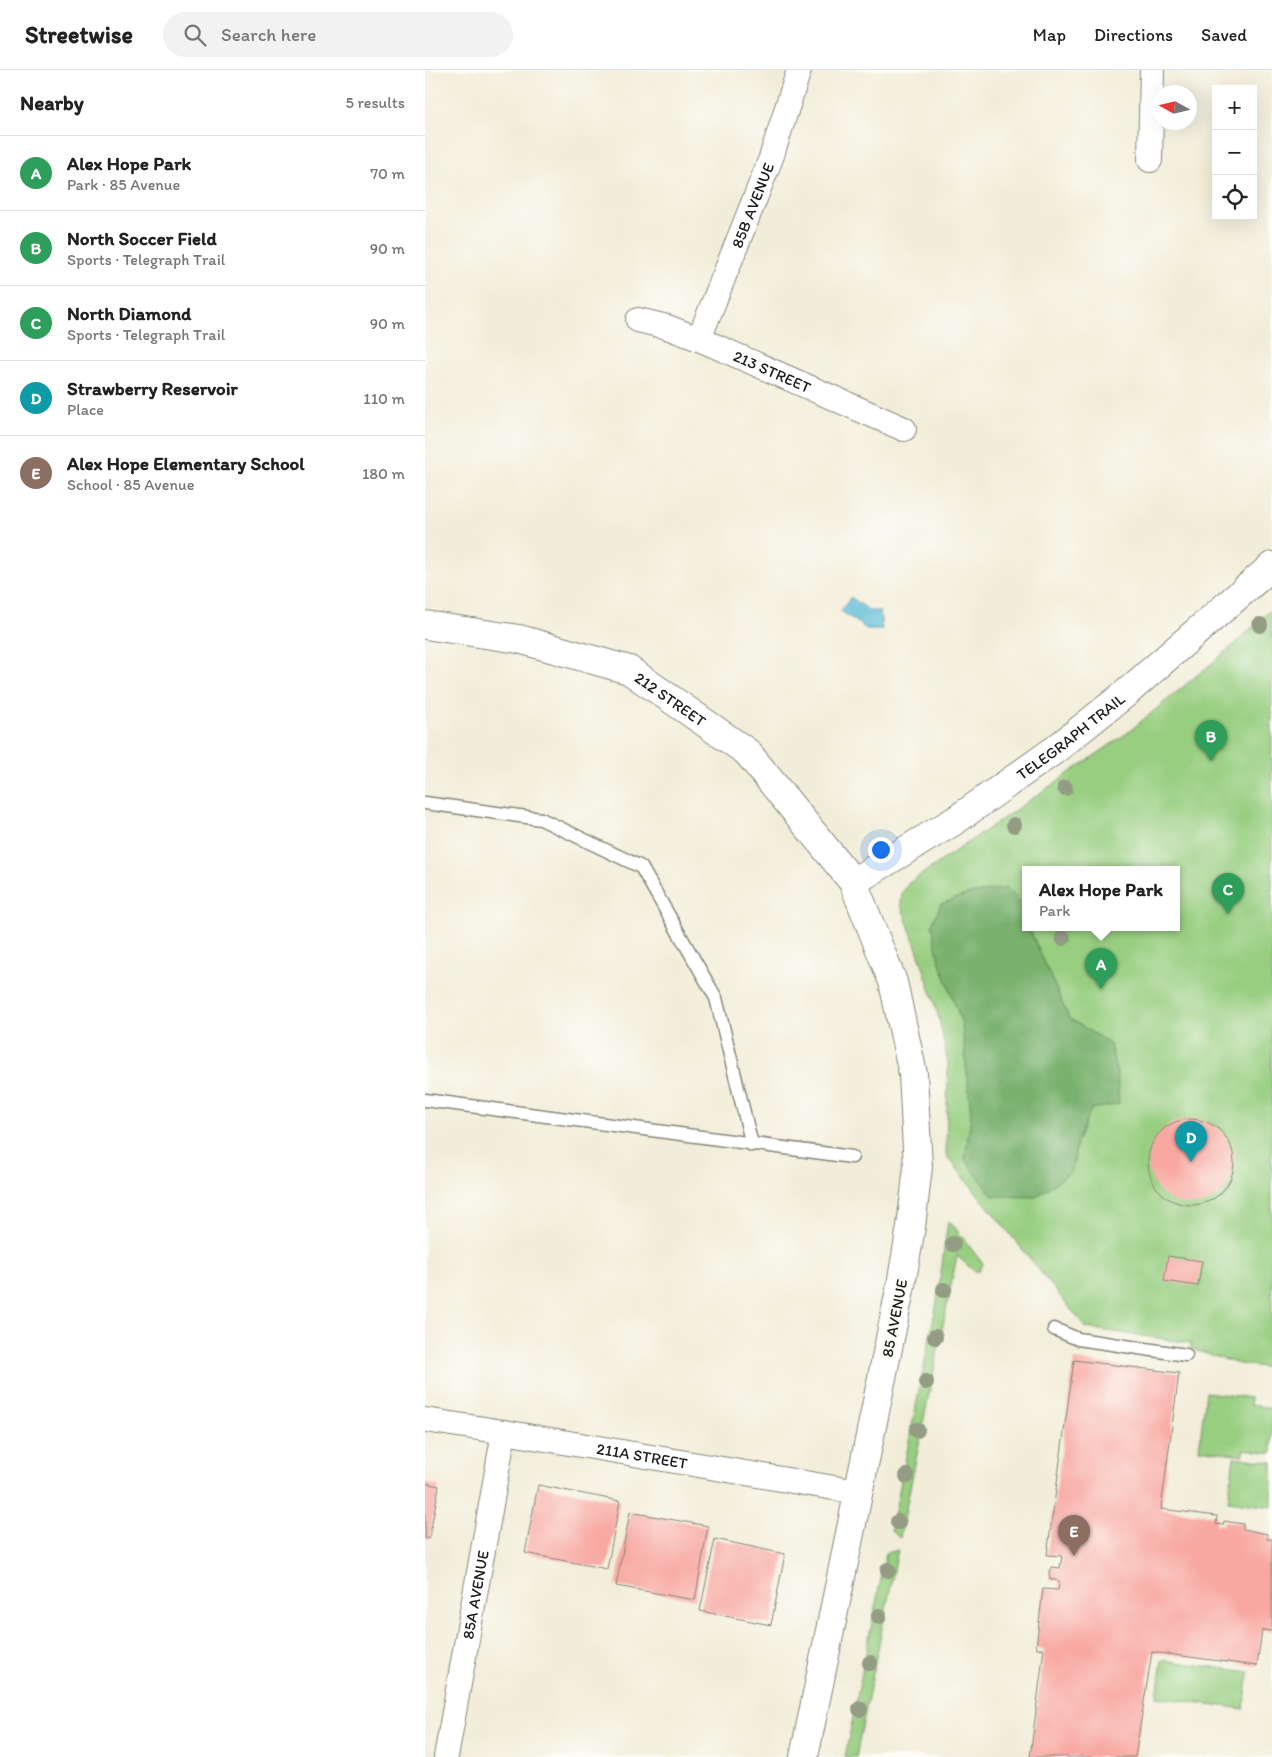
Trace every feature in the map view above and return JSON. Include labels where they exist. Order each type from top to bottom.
[{"type":"street","name":"85B AVENUE","points":[[699,339],[771,158],[799,70]]},
{"type":"street","points":[[1150,160],[1152,70]]},
{"type":"street","name":"213 STREET","points":[[637,320],[667,327],[699,339],[904,429]]},
{"type":"street","name":"TELEGRAPH TRAIL","points":[[853,882],[956,820],[1056,749],[1125,694],[1272,566]]},
{"type":"street","name":"212 STREET","points":[[425,626],[519,639],[629,670],[747,752],[853,882]]},
{"type":"street","name":"85 AVENUE","points":[[804,1757],[901,1285],[918,1167],[913,1074],[893,982],[853,882]]},
{"type":"street","name":"211A STREET","points":[[425,1420],[858,1492]]},
{"type":"street","name":"85A AVENUE","points":[[446,1757],[504,1432]]},
{"type":"lane","points":[[425,803],[541,819],[641,867],[716,998],[752,1145]]},
{"type":"lane","points":[[425,1100],[852,1157]]},
{"type":"lane","points":[[1054,1329],[1078,1339],[1186,1355]]},
{"type":"green space","points":[[1272,608],[1272,1368],[1239,1364],[1191,1349],[1191,1343],[1086,1328],[946,1155],[948,1064],[939,1018],[901,905],[902,893],[909,883],[1126,734],[1235,644]]},
{"type":"green space","points":[[1007,888],[1015,896],[1022,909],[1022,931],[1030,931],[1069,1018],[1110,1044],[1117,1074],[1119,1104],[1091,1109],[1077,1142],[1072,1171],[1036,1197],[993,1196],[965,1159],[971,1115],[962,1024],[938,957],[932,924],[941,904],[968,894]]},
{"type":"green space","points":[[948,1221],[983,1264],[979,1271],[974,1271],[957,1256],[900,1538],[891,1531],[937,1301]]},
{"type":"green space","points":[[1206,1392],[1251,1398],[1250,1405],[1272,1408],[1272,1453],[1244,1449],[1243,1455],[1199,1449]]},
{"type":"green space","points":[[1234,1457],[1272,1462],[1272,1507],[1228,1501]]},
{"type":"green space","points":[[898,1550],[856,1757],[845,1757],[886,1553]]},
{"type":"green space","points":[[1162,1660],[1249,1672],[1244,1709],[1157,1697]]},
{"type":"water","points":[[851,597],[870,611],[880,611],[882,630],[868,630],[841,611]]},
{"type":"building","points":[[1191,1119],[1208,1122],[1227,1138],[1231,1145],[1234,1162],[1231,1179],[1215,1198],[1208,1202],[1191,1205],[1174,1202],[1155,1186],[1151,1179],[1148,1162],[1151,1145],[1167,1126],[1174,1122]]},
{"type":"building","points":[[1168,1256],[1202,1261],[1198,1286],[1164,1281]]},
{"type":"building","points":[[1074,1360],[1179,1373],[1161,1509],[1217,1516],[1216,1524],[1223,1525],[1224,1521],[1243,1524],[1243,1529],[1267,1534],[1267,1539],[1272,1539],[1272,1631],[1262,1630],[1257,1666],[1152,1652],[1135,1757],[1030,1757],[1044,1649],[1036,1648],[1043,1589],[1058,1590],[1059,1581],[1050,1579],[1049,1572],[1051,1567],[1060,1568],[1062,1556],[1047,1555]]},
{"type":"building","points":[[425,1483],[439,1486],[429,1539],[425,1538]]},
{"type":"building","points":[[538,1485],[620,1501],[607,1569],[525,1553]]},
{"type":"building","points":[[630,1512],[708,1526],[695,1600],[616,1586]]},
{"type":"building","points":[[715,1539],[785,1554],[771,1625],[700,1611]]},
{"type":"place","name":"North Soccer Field","points":[[1211,761]]},
{"type":"place","name":"North Diamond","points":[[1228,914]]},
{"type":"place","name":"Alex Hope Park","points":[[1101,989]]},
{"type":"place","name":"Strawberry Reservoir","points":[[1191,1162]]},
{"type":"place","name":"Alex Hope Elementary School","points":[[1074,1556]]}]
